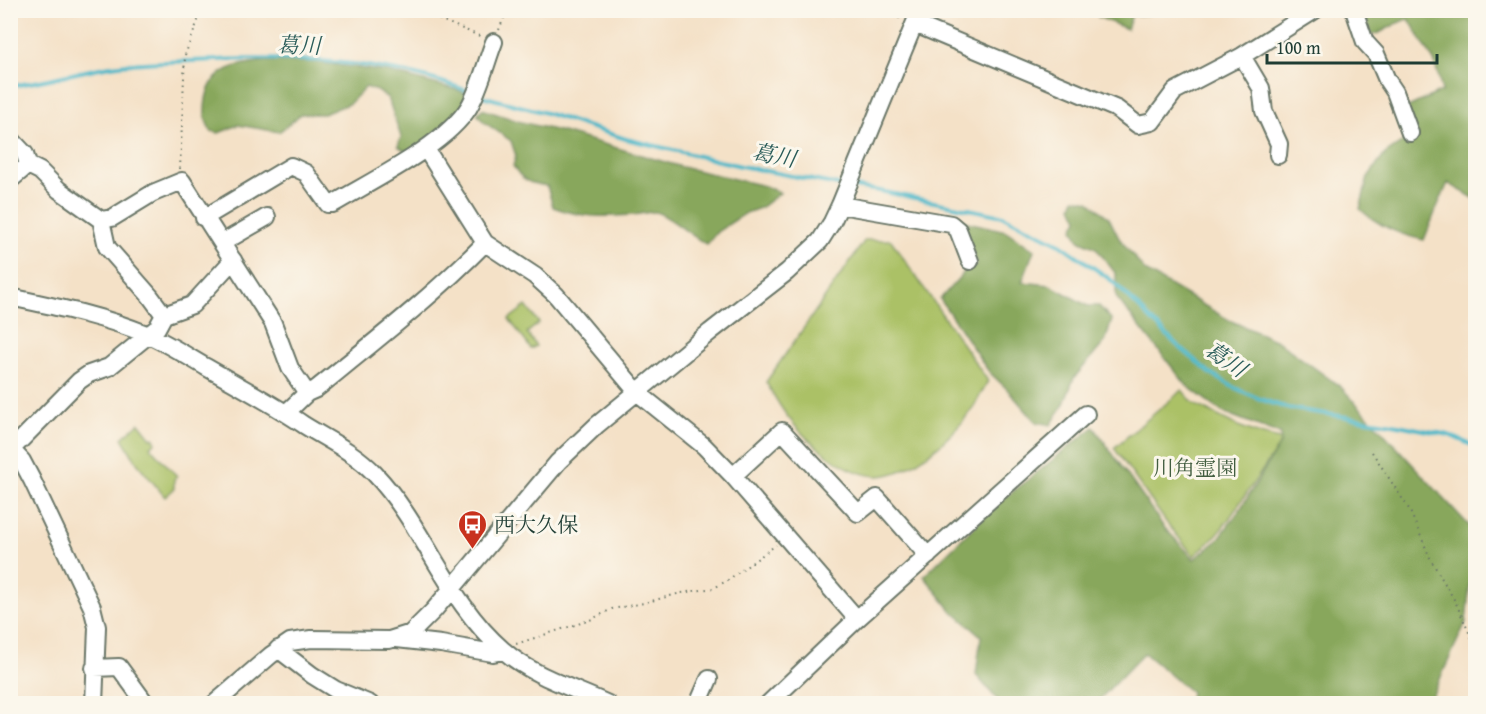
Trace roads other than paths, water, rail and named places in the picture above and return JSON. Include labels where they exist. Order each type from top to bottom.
[{"type":"street","points":[[396,639],[415,630],[558,462],[597,425],[787,272],[820,241],[832,222],[852,177],[917,17],[1117,110],[1138,125],[1152,122],[1175,91],[1242,56],[1315,10]]},
{"type":"street","points":[[1354,10],[1365,42],[1376,54],[1395,92],[1410,134]]},
{"type":"street","points":[[204,218],[291,166],[306,173],[328,204],[333,204],[426,149],[460,118],[475,94],[494,42]]},
{"type":"street","points":[[1242,56],[1261,88],[1264,111],[1278,144],[1278,155]]},
{"type":"street","points":[[10,138],[25,154],[28,165],[40,171],[59,190],[100,220],[107,247],[164,315]]},
{"type":"street","points":[[426,149],[485,243],[535,276],[556,295],[638,393],[704,446],[734,476],[857,619]]},
{"type":"street","points":[[10,180],[28,165]]},
{"type":"street","points":[[100,220],[112,218],[153,193],[182,181],[273,323],[290,368],[307,393]]},
{"type":"street","points":[[841,202],[951,224],[958,230],[970,261]]},
{"type":"street","points":[[222,243],[267,217]]},
{"type":"street","points":[[286,413],[307,393],[316,389],[386,332],[485,243]]},
{"type":"street","points":[[94,704],[97,627],[92,607],[32,480],[22,461],[11,448],[79,381],[89,374],[109,367],[157,328],[164,315],[192,305],[233,260]]},
{"type":"street","points":[[10,297],[117,323],[148,335],[286,413],[358,459],[375,473],[409,519],[451,589],[487,635],[503,651],[522,665],[608,704]]},
{"type":"street","points":[[768,704],[857,619],[1086,414]]},
{"type":"street","points":[[734,476],[782,430],[858,513],[877,498],[928,556]]},
{"type":"street","points":[[217,702],[278,650],[290,642],[300,640],[396,639],[493,653],[503,651]]},
{"type":"street","points":[[278,650],[336,690],[370,704]]},
{"type":"street","points":[[94,668],[118,667],[146,704]]},
{"type":"street","points":[[698,704],[709,679]]},
{"type":"waterway","name":"葛川","points":[[10,86],[126,64],[261,59],[369,66],[404,72],[471,92]]},
{"type":"waterway","name":"葛川","points":[[478,95],[546,113],[626,139],[741,166],[843,186]]},
{"type":"waterway","name":"葛川","points":[[854,187],[1003,216],[1060,244],[1111,280],[1177,345],[1210,373],[1233,387],[1260,399],[1287,408],[1449,435],[1476,447]]},
{"type":"place","name":"西大久保","points":[[473,550]]},
{"type":"park label","name":"川角霊園","points":[[1195,467]]}]
